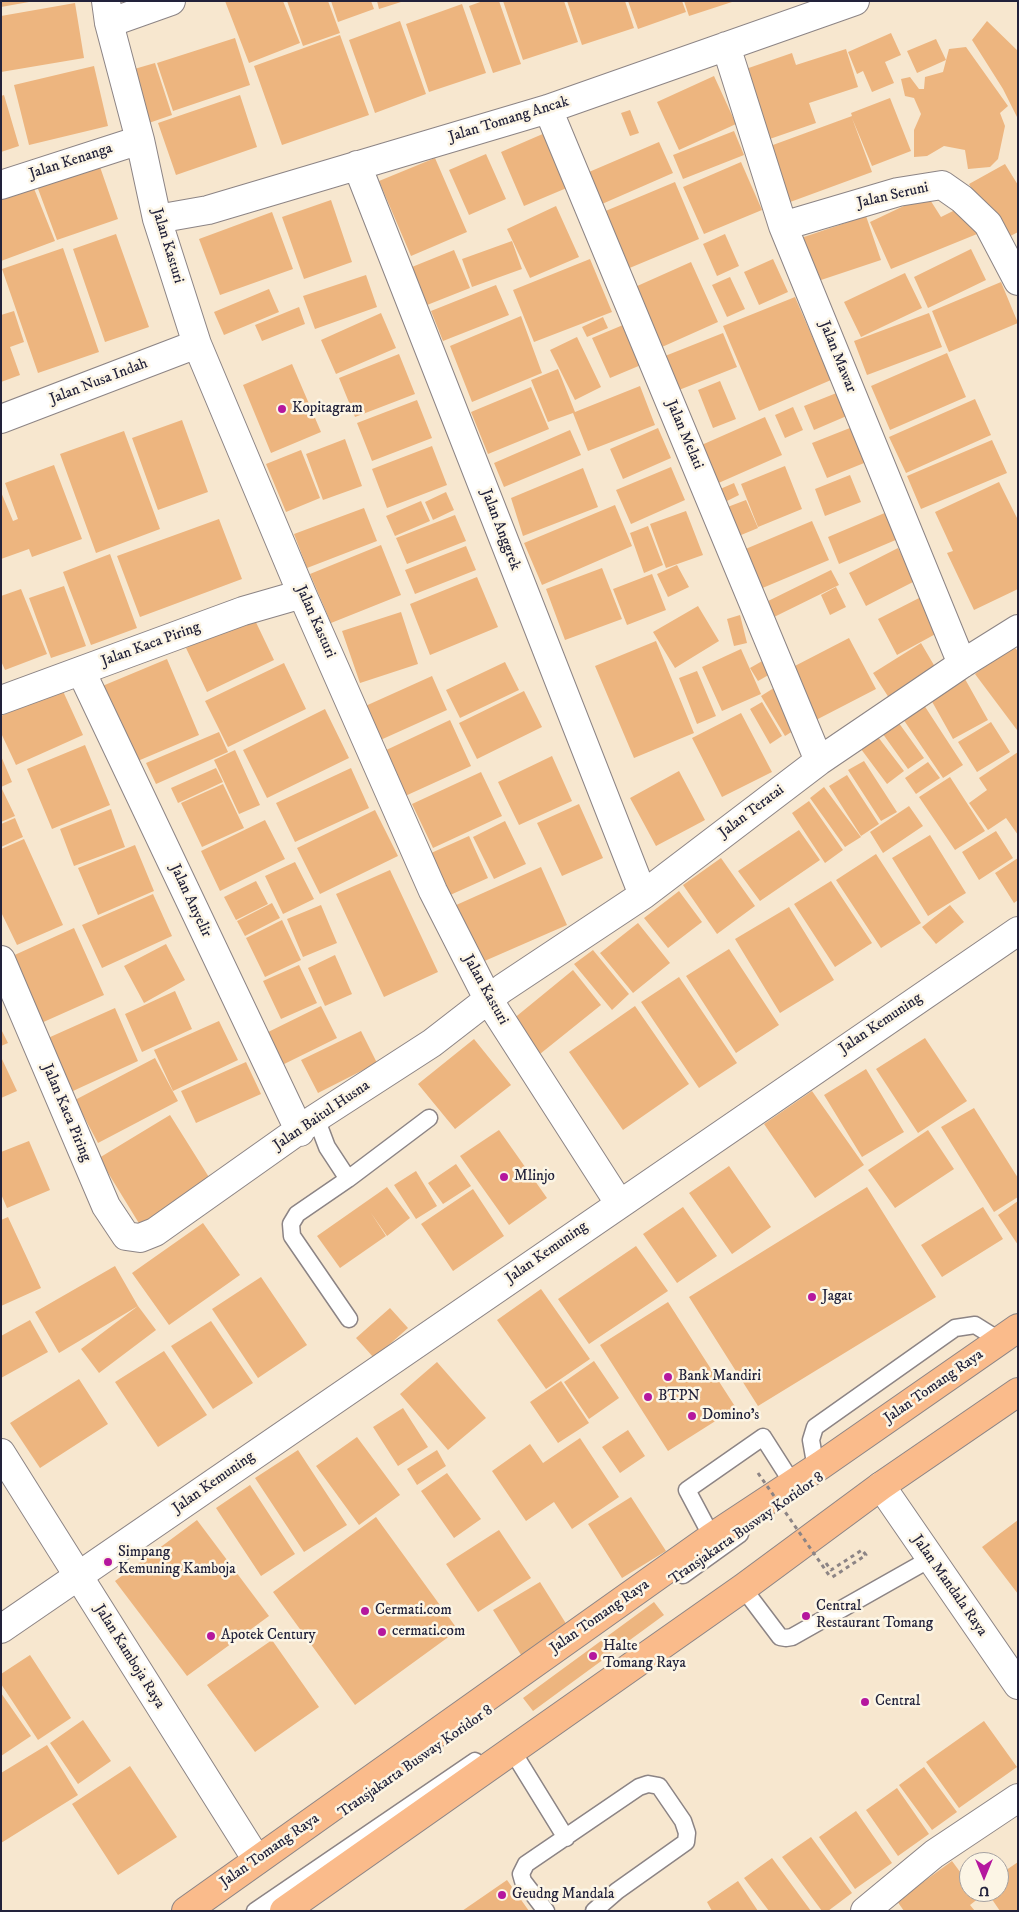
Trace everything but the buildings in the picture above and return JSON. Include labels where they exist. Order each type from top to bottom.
[{"type":"main road","name":"Jalan Tomang Raya","points":[[186,1911],[712,1537],[1007,1342],[1018,1328]]},
{"type":"main road","points":[[284,1911],[513,1752],[743,1588],[881,1486],[1018,1392]]},
{"type":"street","points":[[108,12],[171,1]]},
{"type":"street","name":"Jalan Tomang Ancak","points":[[157,218],[208,210],[548,109],[855,1]]},
{"type":"street","name":"Jalan Kasturi","points":[[108,12],[140,140],[157,218],[197,344],[302,594],[433,891],[488,1000],[620,1203]]},
{"type":"street","name":"Jalan Mawar","points":[[726,46],[783,226],[962,664]]},
{"type":"street","name":"Jalan Melati","points":[[548,109],[819,761]]},
{"type":"street","name":"Jalan Kenanga","points":[[1,185],[140,140]]},
{"type":"street","name":"Jalan Anggrek","points":[[357,166],[643,895]]},
{"type":"street","name":"Jalan Seruni","points":[[783,226],[898,192],[942,185],[962,199],[988,224],[1018,281]]},
{"type":"street","name":"Jalan Nusa Indah","points":[[1,419],[197,344]]},
{"type":"street","name":"Jalan Kaca Piring","points":[[1,700],[242,611],[302,594]]},
{"type":"street","name":"Jalan Teratai","points":[[488,1000],[643,895],[819,761],[962,664],[1018,629]]},
{"type":"street","name":"Jalan Anyelir","points":[[81,670],[308,1125]]},
{"type":"street","name":"Jalan Kemuning","points":[[1,1629],[77,1576],[119,1550],[620,1203],[1018,931]]},
{"type":"street","name":"Jalan Kaca Piring","points":[[1,960],[106,1206],[126,1236],[140,1238],[155,1232]]},
{"type":"street","name":"Jalan Baitul Husna","points":[[155,1232],[209,1192],[432,1044],[488,1000]]},
{"type":"street","name":"Jalan Kamboja Raya","points":[[1,1452],[77,1576],[257,1860]]},
{"type":"street","name":"Jalan Mandala Raya","points":[[881,1486],[1018,1685]]},
{"type":"street","points":[[865,1911],[892,1903],[934,1854],[1018,1798]]},
{"type":"lane","points":[[349,1319],[292,1236],[291,1224],[297,1214],[348,1179],[429,1118]]},
{"type":"lane","points":[[308,1125],[327,1147],[348,1179]]},
{"type":"lane","points":[[821,1465],[814,1457],[811,1440],[815,1427],[954,1328],[975,1325],[1007,1342]]},
{"type":"lane","name":"Transjakarta Busway Koridor 8","points":[[207,1911],[1007,1342]]},
{"type":"lane","name":"Transjakarta Busway Koridor 8","points":[[255,1911],[531,1722],[1018,1377]]},
{"type":"lane","points":[[712,1537],[688,1490],[763,1437],[793,1484]]},
{"type":"lane","points":[[743,1588],[780,1637],[786,1638],[792,1637],[930,1559]]},
{"type":"lane","points":[[513,1752],[566,1838]]},
{"type":"lane","points":[[546,1911],[523,1881],[521,1874],[526,1864],[639,1787],[648,1784],[659,1786],[683,1821],[688,1833],[686,1842],[617,1891],[594,1911]]},
{"type":"path","points":[[758,1473],[831,1578],[866,1555],[862,1550],[831,1570]]},
{"type":"place","name":"Kopitagram","points":[[282,409]]},
{"type":"place","name":"Mlinjo","points":[[504,1177]]},
{"type":"place","name":"Jagat","points":[[812,1297]]},
{"type":"place","name":"Bank Mandiri","points":[[668,1377]]},
{"type":"place","name":"BTPN","points":[[648,1397]]},
{"type":"place","name":"Domino's","points":[[692,1416]]},
{"type":"place","name":"Simpang Kemuning Kamboja","points":[[108,1562]]},
{"type":"place","name":"Cermati.com","points":[[365,1611]]},
{"type":"place","name":"Central Restaurant Tomang","points":[[806,1616]]},
{"type":"place","name":"cermati.com","points":[[382,1632]]},
{"type":"place","name":"Apotek Century","points":[[211,1636]]},
{"type":"place","name":"Halte Tomang Raya","points":[[593,1656]]},
{"type":"place","name":"Central","points":[[865,1702]]},
{"type":"place","name":"Geudng Mandala","points":[[502,1895]]}]
